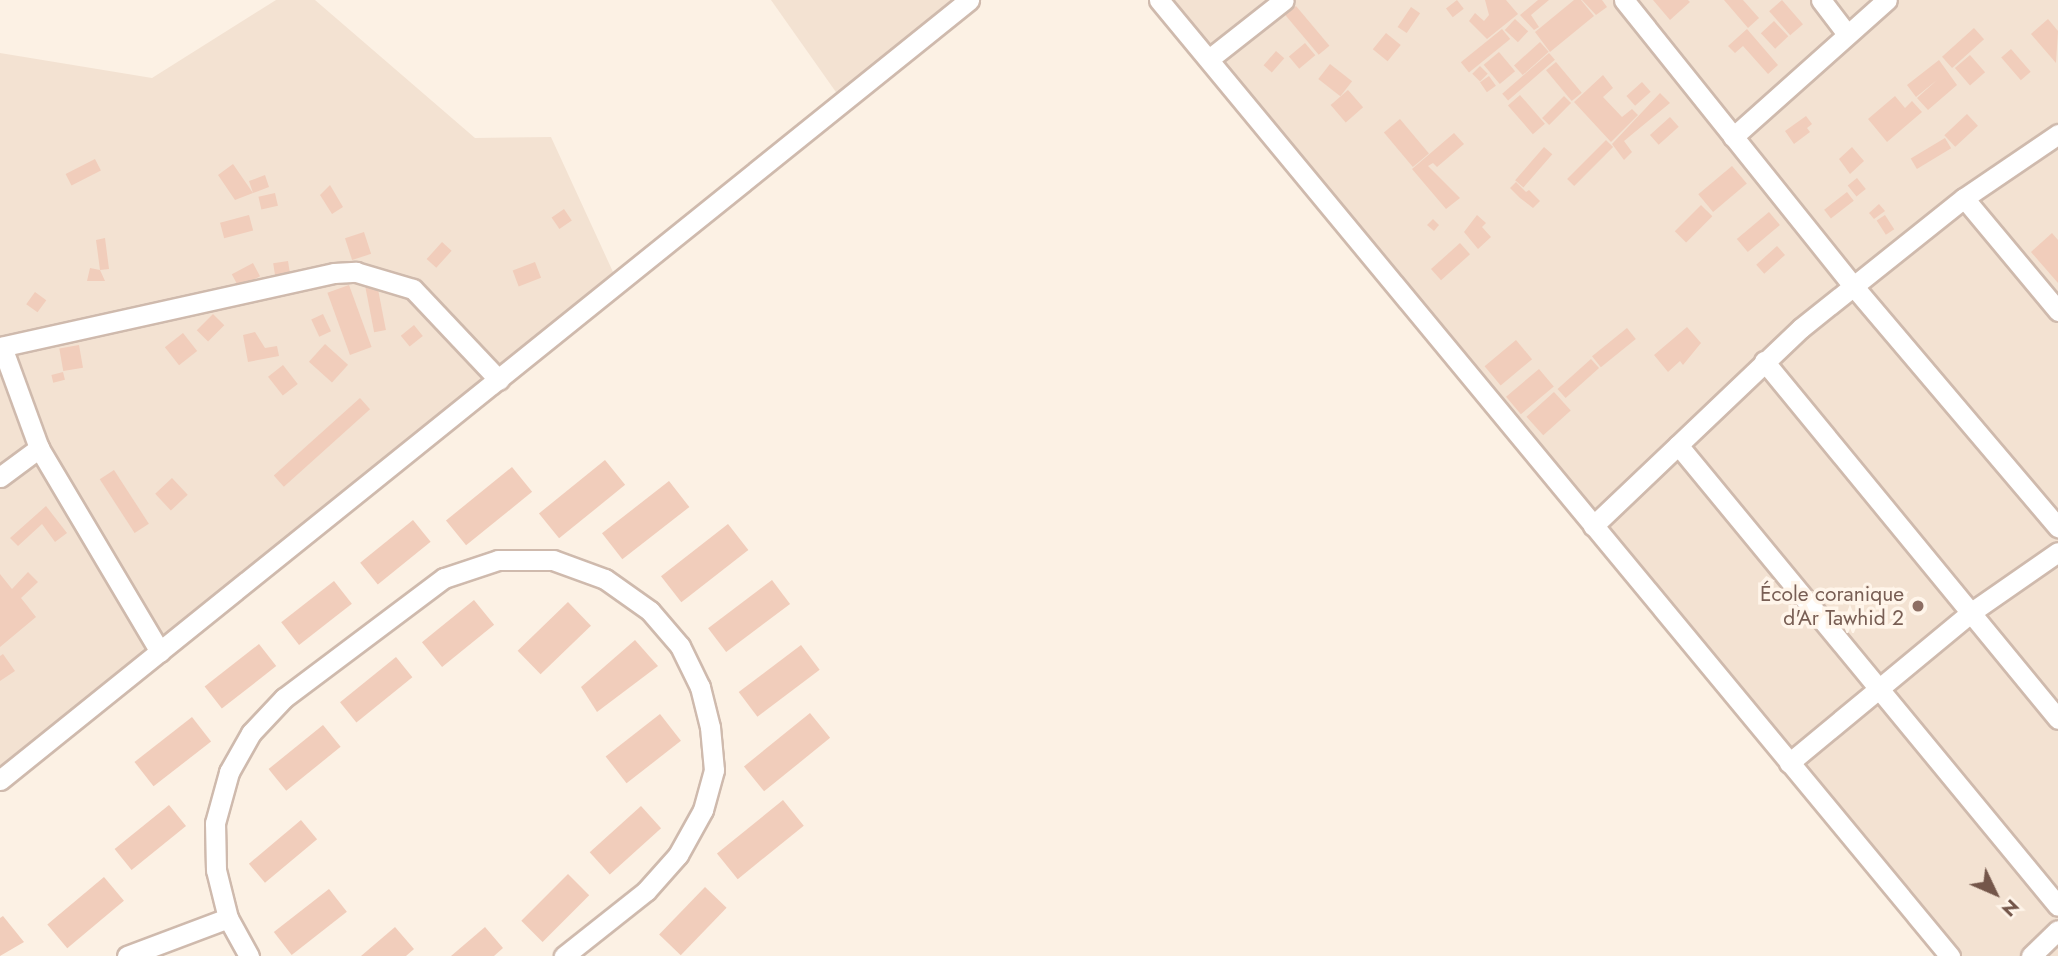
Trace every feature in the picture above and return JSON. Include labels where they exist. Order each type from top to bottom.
[{"type":"street","points":[[0,780],[969,0]]},
{"type":"street","points":[[1159,0],[1950,956]]},
{"type":"street","points":[[1209,59],[1284,0]]},
{"type":"street","points":[[1624,0],[1856,288],[2058,527]]},
{"type":"street","points":[[1821,0],[1847,34]]},
{"type":"street","points":[[1734,137],[1887,0]]},
{"type":"street","points":[[1593,526],[1764,361],[1964,198],[2058,134]]},
{"type":"street","points":[[1964,198],[2058,311]]},
{"type":"street","points":[[160,652],[38,448],[1,347],[334,273],[356,272],[413,289],[499,380]]},
{"type":"street","points":[[1764,361],[1973,611],[2058,719]]},
{"type":"street","points":[[1678,445],[2058,906]]},
{"type":"street","points":[[0,477],[38,448]]},
{"type":"street","points":[[1789,763],[1973,611],[2058,552]]},
{"type":"street","points":[[249,956],[228,918],[216,870],[215,823],[229,772],[251,733],[284,698],[444,578],[498,560],[554,560],[605,579],[650,611],[680,646],[703,700],[714,771],[703,810],[678,855],[646,891],[564,956]]},
{"type":"street","points":[[127,956],[228,918]]},
{"type":"street","points":[[2031,956],[2058,930]]},
{"type":"shaded area","points":[[276,0],[315,0],[475,138],[551,137],[619,285],[0,780],[0,53],[152,78]]},
{"type":"shaded area","points":[[771,0],[962,0],[838,95]]},
{"type":"shaded area","points":[[1157,0],[2058,0],[2058,956],[1950,956]]},
{"type":"building","points":[[1457,0],[1464,9],[1453,17],[1446,9]]},
{"type":"building","points":[[1485,0],[1506,0],[1518,14],[1487,39],[1469,21],[1475,13],[1484,21],[1489,15]]},
{"type":"building","points":[[1538,0],[1549,0],[1531,15],[1539,27],[1534,30],[1520,15]]},
{"type":"building","points":[[1574,0],[1581,0],[1594,16],[1550,52],[1535,32]]},
{"type":"building","points":[[1582,0],[1602,0],[1607,7],[1596,15]]},
{"type":"building","points":[[1653,0],[1688,0],[1690,2],[1670,20]]},
{"type":"building","points":[[1724,0],[1743,0],[1759,18],[1748,28]]},
{"type":"building","points":[[1782,0],[1803,24],[1790,35],[1769,11]]},
{"type":"building","points":[[1296,6],[1329,46],[1319,55],[1285,15]]},
{"type":"building","points":[[1411,7],[1420,13],[1407,33],[1398,27]]},
{"type":"building","points":[[1515,19],[1528,31],[1518,42],[1505,30]]},
{"type":"building","points":[[2048,19],[2058,31],[2056,63],[2031,34]]},
{"type":"building","points":[[1774,21],[1788,36],[1775,49],[1761,33]]},
{"type":"building","points":[[1974,28],[1984,39],[1952,68],[1942,57]]},
{"type":"building","points":[[1502,29],[1510,39],[1469,72],[1461,62]]},
{"type":"building","points":[[1747,29],[1778,65],[1768,74],[1743,46],[1735,53],[1728,46]]},
{"type":"building","points":[[1386,33],[1401,45],[1388,61],[1373,49]]},
{"type":"building","points":[[1540,42],[1549,52],[1523,75],[1514,65]]},
{"type":"building","points":[[1305,43],[1315,55],[1299,69],[1289,56]]},
{"type":"building","points":[[2011,49],[2031,72],[2021,80],[2001,58]]},
{"type":"building","points":[[1276,51],[1284,58],[1272,73],[1264,65]]},
{"type":"building","points":[[1499,52],[1515,71],[1500,84],[1484,65]]},
{"type":"building","points":[[1549,53],[1555,60],[1508,100],[1502,94]]},
{"type":"building","points":[[1970,55],[1985,72],[1970,85],[1955,68]]},
{"type":"building","points":[[1939,60],[1957,85],[1928,110],[1917,98],[1937,80],[1916,97],[1907,85]]},
{"type":"building","points":[[1556,62],[1582,93],[1572,101],[1546,70]]},
{"type":"building","points":[[1330,64],[1352,81],[1340,96],[1318,79]]},
{"type":"building","points":[[1480,66],[1488,74],[1480,82],[1472,74]]},
{"type":"building","points":[[1603,75],[1613,88],[1603,97],[1622,117],[1632,109],[1638,115],[1611,142],[1574,102]]},
{"type":"building","points":[[1489,76],[1496,86],[1487,92],[1480,82]]},
{"type":"building","points":[[1642,82],[1651,92],[1635,106],[1626,96]]},
{"type":"building","points":[[1348,90],[1363,107],[1346,122],[1331,105]]},
{"type":"building","points":[[1660,93],[1670,103],[1624,141],[1632,152],[1624,160],[1612,144]]},
{"type":"building","points":[[1520,95],[1545,124],[1533,134],[1508,105]]},
{"type":"building","points":[[1564,96],[1571,103],[1549,125],[1542,118]]},
{"type":"building","points":[[1895,96],[1905,108],[1912,101],[1922,112],[1887,142],[1868,119]]},
{"type":"building","points":[[1967,114],[1978,126],[1955,147],[1944,135]]},
{"type":"building","points":[[1806,116],[1812,124],[1807,128],[1810,132],[1794,144],[1785,131]]},
{"type":"building","points":[[1670,117],[1679,127],[1659,145],[1650,135]]},
{"type":"building","points":[[1400,119],[1429,153],[1413,167],[1384,132]]},
{"type":"building","points":[[1454,133],[1464,144],[1437,167],[1433,163],[1428,166],[1460,198],[1446,209],[1412,169]]},
{"type":"building","points":[[1945,138],[1951,148],[1917,169],[1911,159]]},
{"type":"building","points":[[1606,140],[1613,147],[1574,186],[1567,179]]},
{"type":"building","points":[[1544,147],[1552,154],[1523,187],[1515,180]]},
{"type":"building","points":[[1852,147],[1864,161],[1850,174],[1839,159]]},
{"type":"building","points":[[95,159],[101,171],[71,186],[66,174]]},
{"type":"building","points":[[233,164],[253,193],[235,200],[218,175]]},
{"type":"building","points":[[1732,166],[1747,184],[1713,212],[1698,194]]},
{"type":"building","points":[[265,175],[269,187],[253,193],[249,181]]},
{"type":"building","points":[[1857,178],[1866,189],[1856,196],[1848,186]]},
{"type":"building","points":[[1516,182],[1540,201],[1533,208],[1510,188]]},
{"type":"building","points":[[330,185],[343,207],[332,214],[320,195]]},
{"type":"building","points":[[1847,192],[1854,201],[1831,219],[1824,210]]},
{"type":"building","points":[[275,193],[278,206],[261,209],[258,197]]},
{"type":"building","points":[[1879,204],[1885,211],[1874,219],[1869,213]]},
{"type":"building","points":[[1701,205],[1712,216],[1686,242],[1675,231]]},
{"type":"building","points":[[564,209],[572,221],[559,229],[552,217]]},
{"type":"building","points":[[1769,212],[1780,225],[1748,252],[1737,239]]},
{"type":"building","points":[[249,215],[253,230],[224,238],[220,223]]},
{"type":"building","points":[[1477,215],[1486,223],[1482,227],[1491,237],[1478,249],[1464,232]]},
{"type":"building","points":[[1885,215],[1894,229],[1886,235],[1877,220]]},
{"type":"building","points":[[1433,219],[1439,225],[1434,231],[1427,225]]},
{"type":"building","points":[[364,232],[371,254],[352,260],[345,238]]},
{"type":"building","points":[[2052,233],[2058,240],[2058,283],[2031,252]]},
{"type":"building","points":[[105,238],[109,269],[100,270],[96,240]]},
{"type":"building","points":[[442,242],[452,251],[436,268],[427,259]]},
{"type":"building","points":[[1460,243],[1470,254],[1441,280],[1431,269]]},
{"type":"building","points":[[1777,246],[1785,255],[1764,274],[1756,265]]},
{"type":"building","points":[[288,261],[290,273],[275,275],[273,263]]},
{"type":"building","points":[[535,262],[541,278],[519,286],[513,271]]},
{"type":"building","points":[[253,263],[260,276],[239,288],[232,274]]},
{"type":"building","points":[[90,268],[100,270],[105,281],[87,281]]},
{"type":"building","points":[[376,279],[386,330],[374,332],[364,281]]},
{"type":"building","points":[[349,285],[372,347],[350,355],[327,293]]},
{"type":"building","points":[[35,292],[46,300],[38,312],[26,304]]},
{"type":"building","points":[[213,314],[224,325],[208,342],[197,330]]},
{"type":"building","points":[[323,314],[331,331],[319,337],[311,319]]},
{"type":"building","points":[[414,325],[423,336],[410,347],[401,336]]},
{"type":"building","points":[[1687,327],[1701,343],[1683,365],[1680,361],[1668,372],[1654,355]]},
{"type":"building","points":[[1627,328],[1636,339],[1601,367],[1592,356]]},
{"type":"building","points":[[255,332],[265,348],[277,346],[279,356],[248,362],[243,335]]},
{"type":"building","points":[[183,333],[197,351],[179,365],[165,347]]},
{"type":"building","points":[[1516,340],[1532,359],[1501,386],[1485,366]]},
{"type":"building","points":[[325,344],[348,365],[332,383],[309,362]]},
{"type":"building","points":[[79,345],[83,368],[63,371],[59,348]]},
{"type":"building","points":[[1591,359],[1599,368],[1566,398],[1558,389]]},
{"type":"building","points":[[283,365],[298,384],[283,396],[268,377]]},
{"type":"building","points":[[1539,369],[1554,387],[1521,414],[1506,397]]},
{"type":"building","points":[[63,372],[65,380],[53,383],[51,375]]},
{"type":"building","points":[[1554,392],[1571,411],[1543,435],[1527,417]]},
{"type":"building","points":[[360,398],[370,409],[284,487],[274,476]]},
{"type":"building","points":[[605,460],[625,485],[559,538],[539,513]]},
{"type":"building","points":[[512,467],[532,492],[466,545],[446,520]]},
{"type":"building","points":[[114,470],[149,524],[135,533],[100,479]]},
{"type":"building","points":[[172,478],[188,495],[171,511],[155,494]]},
{"type":"building","points":[[669,481],[689,507],[622,559],[602,533]]},
{"type":"building","points":[[46,506],[67,533],[55,542],[42,524],[18,546],[10,538]]},
{"type":"building","points":[[413,520],[431,542],[378,585],[360,563]]},
{"type":"building","points":[[728,524],[748,550],[681,602],[661,576]]},
{"type":"building","points":[[28,572],[38,582],[21,598],[36,617],[0,647],[0,574],[12,589]]},
{"type":"building","points":[[772,580],[790,604],[726,652],[708,628]]},
{"type":"building","points":[[334,581],[352,604],[299,645],[281,622]]},
{"type":"building","points":[[474,600],[494,625],[442,667],[422,642]]},
{"type":"building","points":[[568,602],[591,626],[541,674],[518,651]]},
{"type":"building","points":[[635,640],[658,666],[597,712],[581,687]]},
{"type":"building","points":[[259,644],[276,666],[222,709],[205,686]]},
{"type":"building","points":[[801,645],[820,670],[757,717],[739,692]]},
{"type":"building","points":[[3,654],[15,671],[0,681],[0,656]]},
{"type":"building","points":[[396,657],[412,677],[356,723],[340,702]]},
{"type":"building","points":[[810,713],[830,738],[764,791],[744,766]]},
{"type":"building","points":[[660,714],[681,741],[627,783],[606,756]]},
{"type":"building","points":[[192,717],[211,741],[154,786],[134,762]]},
{"type":"building","points":[[323,725],[341,747],[286,791],[269,769]]},
{"type":"building","points":[[783,800],[804,826],[738,879],[717,853]]},
{"type":"building","points":[[169,805],[186,826],[132,870],[115,849]]},
{"type":"building","points":[[641,806],[661,828],[610,874],[590,852]]},
{"type":"building","points":[[301,820],[317,839],[265,883],[249,864]]},
{"type":"building","points":[[568,874],[589,895],[543,942],[521,921]]},
{"type":"building","points":[[104,877],[124,901],[67,948],[47,925]]},
{"type":"building","points":[[705,887],[727,908],[681,955],[659,934]]},
{"type":"building","points":[[329,889],[347,912],[292,955],[274,932]]},
{"type":"building","points":[[3,916],[24,942],[0,956],[0,918]]},
{"type":"building","points":[[395,927],[414,949],[406,956],[361,956]]},
{"type":"building","points":[[485,927],[503,948],[494,956],[451,956]]},
{"type":"place","name":"École coranique d'Ar Tawhid 2","points":[[1918,606]]}]
